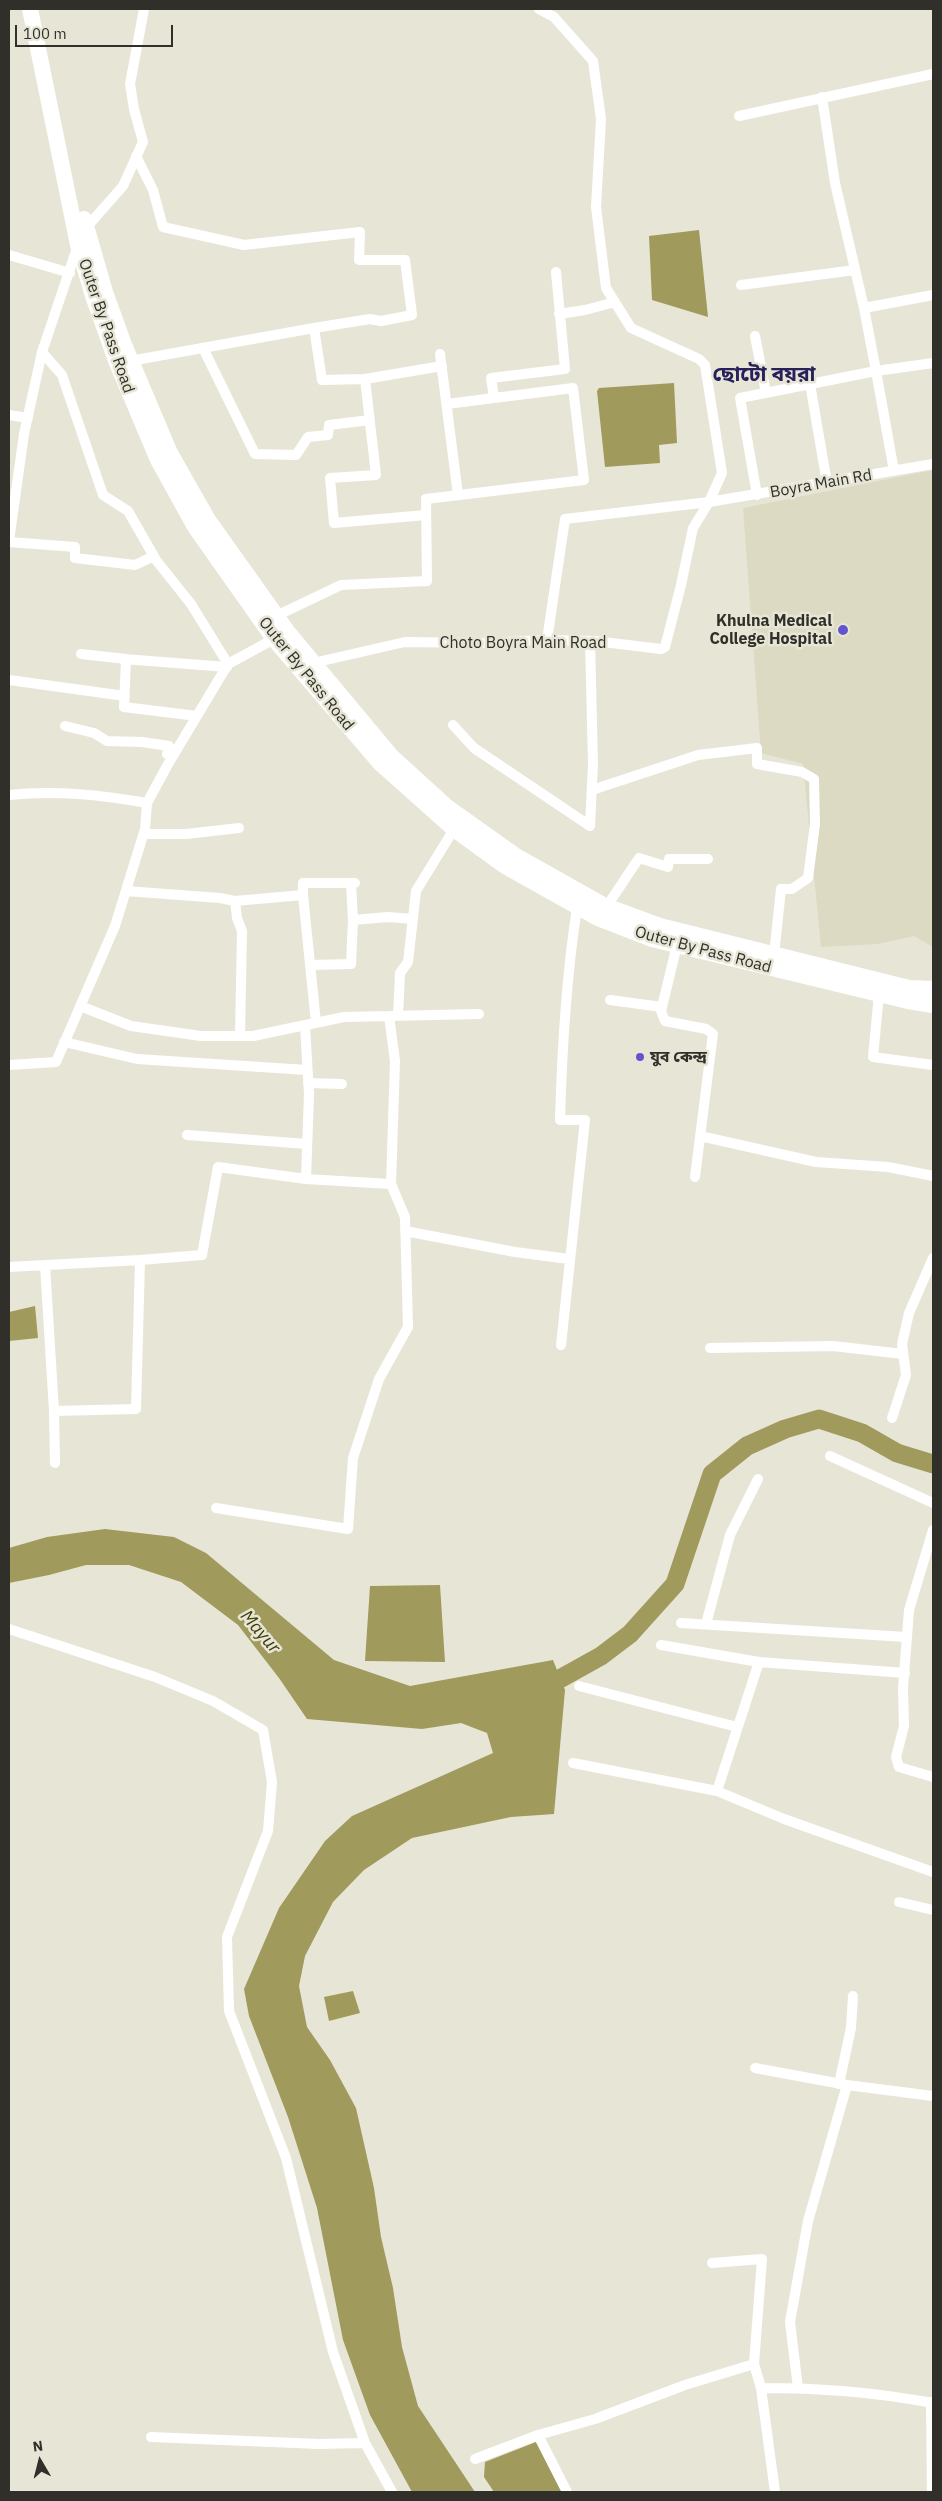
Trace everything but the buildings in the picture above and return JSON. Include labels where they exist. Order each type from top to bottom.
[{"type":"main road","name":"Outer By Pass Road","points":[[30,9],[78,245],[93,296],[117,363],[158,460],[195,527],[274,639],[380,763],[454,829],[505,866],[577,908],[652,939],[879,994],[933,1004]]},
{"type":"main road","name":"Outer By Pass Road","points":[[42,9],[86,228],[105,292],[130,360],[174,462],[208,520],[276,616],[392,758],[447,807],[516,856],[607,906],[660,926],[909,988],[933,989]]},
{"type":"street","points":[[86,228],[123,186],[143,142],[134,109],[130,84],[144,9]]},
{"type":"street","name":"Choto Boyra Main Road","points":[[313,663],[405,642],[590,641],[663,649],[681,585],[693,528],[709,502],[722,473],[705,365],[699,359],[631,328],[606,288],[596,208],[601,118],[593,61],[554,17],[539,9]]},
{"type":"street","points":[[739,116],[933,74]]},
{"type":"street","points":[[822,97],[835,183],[864,308],[894,471]]},
{"type":"street","points":[[130,360],[314,328],[370,320],[381,321],[412,315],[405,260],[359,260],[360,232],[244,245],[162,227],[153,190],[136,156]]},
{"type":"street","points":[[78,245],[42,352],[28,418],[9,542],[75,547],[75,558],[135,565],[154,556]]},
{"type":"street","points":[[9,255],[70,273]]},
{"type":"street","points":[[741,286],[855,270]]},
{"type":"street","points":[[494,398],[491,378],[565,369],[556,272]]},
{"type":"street","points":[[864,308],[933,295]]},
{"type":"street","points":[[559,314],[585,310],[615,302]]},
{"type":"street","points":[[314,328],[322,380],[364,380],[442,366]]},
{"type":"street","points":[[755,336],[766,393]]},
{"type":"street","points":[[203,348],[255,454],[296,455],[308,437],[328,435],[329,425],[370,420]]},
{"type":"street","points":[[42,352],[62,375],[103,494],[128,511],[154,556],[191,604],[228,665]]},
{"type":"street","points":[[440,354],[458,495]]},
{"type":"street","points":[[757,495],[740,398],[876,371],[933,364]]},
{"type":"street","points":[[364,380],[376,475],[330,478],[334,523],[426,515]]},
{"type":"street","points":[[810,384],[827,483]]},
{"type":"street","points":[[276,616],[341,585],[426,580],[426,499],[584,480],[573,388],[447,404]]},
{"type":"street","points":[[9,415],[28,418]]},
{"type":"street","name":"Boyra Main Rd","points":[[547,640],[565,519],[757,495],[933,464]]},
{"type":"street","points":[[9,1065],[56,1062],[115,926],[144,834],[147,803],[228,665],[274,639]]},
{"type":"street","points":[[453,725],[474,748],[590,826],[593,764],[590,641]]},
{"type":"street","points":[[81,654],[124,659],[228,665]]},
{"type":"street","points":[[124,659],[126,659],[124,707],[197,716]]},
{"type":"street","points":[[9,680],[124,696]]},
{"type":"street","points":[[65,726],[94,733],[107,740],[169,746],[167,754],[173,756]]},
{"type":"street","points":[[592,790],[698,755],[757,748],[758,764],[802,772],[814,778],[816,824],[808,878],[792,889],[781,889],[774,955]]},
{"type":"street","points":[[9,795],[38,792],[96,794],[147,803]]},
{"type":"street","points":[[144,834],[186,834],[239,828]]},
{"type":"street","points":[[216,1508],[348,1530],[353,1458],[379,1378],[408,1327],[405,1217],[391,1184],[395,1061],[393,1016],[400,972],[408,962],[416,890],[454,829]]},
{"type":"street","points":[[607,906],[639,858],[668,867],[669,859],[708,859]]},
{"type":"street","points":[[306,1179],[310,964],[303,883],[354,883],[351,964],[310,964]]},
{"type":"street","points":[[126,891],[220,898],[234,901],[303,895]]},
{"type":"street","points":[[234,901],[242,931],[240,1036]]},
{"type":"street","points":[[561,1345],[584,1120],[560,1120],[561,1060],[568,963],[577,908]]},
{"type":"street","points":[[353,920],[388,917],[413,919]]},
{"type":"street","points":[[677,945],[661,1011],[665,1021],[706,1029],[713,1034],[695,1177]]},
{"type":"street","points":[[879,994],[873,1057],[933,1065]]},
{"type":"street","points":[[610,1000],[662,1007]]},
{"type":"street","points":[[80,1006],[131,1026],[201,1036],[253,1036],[344,1017],[479,1014]]},
{"type":"street","points":[[64,1042],[136,1059],[308,1070]]},
{"type":"street","points":[[308,1083],[342,1084]]},
{"type":"street","points":[[187,1135],[307,1144]]},
{"type":"street","points":[[700,1136],[816,1162],[888,1166],[933,1176]]},
{"type":"street","points":[[9,1267],[202,1255],[218,1167],[306,1179],[391,1184]]},
{"type":"street","points":[[405,1231],[515,1252],[569,1259]]},
{"type":"street","points":[[892,1418],[906,1375],[902,1344],[909,1313],[933,1258]]},
{"type":"street","points":[[54,1412],[136,1409],[140,1260]]},
{"type":"street","points":[[45,1265],[54,1412],[55,1463]]},
{"type":"street","points":[[710,1348],[832,1346],[903,1354]]},
{"type":"street","points":[[830,1456],[933,1503]]},
{"type":"street","points":[[706,1624],[730,1535],[758,1479]]},
{"type":"street","points":[[933,1530],[909,1610],[906,1637],[906,1673],[903,1688],[904,1726],[896,1757],[896,1763],[899,1767],[933,1777]]},
{"type":"street","points":[[681,1623],[906,1637]]},
{"type":"street","points":[[9,1629],[155,1677],[212,1701],[263,1730],[272,1782],[268,1831],[227,1937],[229,2011],[286,2158],[333,2352],[365,2443],[392,2492]]},
{"type":"street","points":[[661,1645],[759,1662],[906,1673]]},
{"type":"street","points":[[716,1791],[759,1662]]},
{"type":"street","points":[[579,1686],[737,1727]]},
{"type":"street","points":[[573,1763],[716,1791],[784,1819],[933,1872]]},
{"type":"street","points":[[899,1902],[933,1910]]},
{"type":"street","points":[[798,2388],[790,2322],[808,2221],[843,2084],[854,1996]]},
{"type":"street","points":[[755,2068],[843,2084],[933,2096]]},
{"type":"street","points":[[712,2263],[762,2259],[754,2364],[761,2388],[775,2492]]},
{"type":"street","points":[[475,2459],[538,2435],[594,2419],[685,2386],[754,2364]]},
{"type":"street","points":[[761,2388],[828,2388],[882,2394],[932,2403],[932,2492]]},
{"type":"street","points":[[538,2435],[567,2492]]},
{"type":"street","points":[[151,2437],[319,2444],[365,2443]]},
{"type":"shaded area","name":"Khulna Medical College Hospital","points":[[933,470],[933,947],[914,936],[878,944],[821,947],[803,764],[761,753],[743,508]]},
{"type":"water","points":[[699,230],[708,317],[652,300],[649,236]]},
{"type":"water","points":[[674,383],[677,443],[659,445],[660,463],[605,467],[597,391],[599,388]]},
{"type":"water","points":[[35,1306],[38,1338],[9,1341],[9,1312]]},
{"type":"water","name":"Mayur","points":[[105,1529],[174,1537],[206,1553],[334,1660],[410,1686],[553,1660],[565,1690],[554,1814],[511,1817],[412,1838],[364,1870],[333,1902],[305,1956],[299,1986],[307,2027],[330,2060],[356,2108],[374,2188],[381,2237],[393,2288],[402,2347],[418,2406],[475,2492],[412,2492],[370,2415],[343,2340],[317,2208],[288,2117],[249,2016],[244,1989],[279,1908],[325,1841],[352,1816],[493,1753],[487,1733],[461,1723],[422,1729],[307,1719],[279,1678],[238,1625],[181,1582],[129,1565],[86,1565],[9,1583],[9,1548],[47,1537]]},
{"type":"water","points":[[440,1585],[445,1662],[365,1661],[370,1586]]},
{"type":"water","points":[[353,1991],[360,2013],[329,2021],[324,1997]]},
{"type":"water","points":[[536,2442],[562,2492],[494,2492],[484,2477],[485,2462]]},
{"type":"waterway","points":[[538,1691],[601,1656],[630,1634],[675,1584],[712,1474],[747,1446],[785,1429],[819,1419],[862,1433],[897,1453],[933,1464]]},
{"type":"place","name":"Khulna Medical College Hospital","points":[[843,630]]},
{"type":"place","name":"যুব কেন্দ্র","points":[[640,1057]]},
{"type":"district","name":"ছোটো বয়রা","points":[[764,375]]}]
